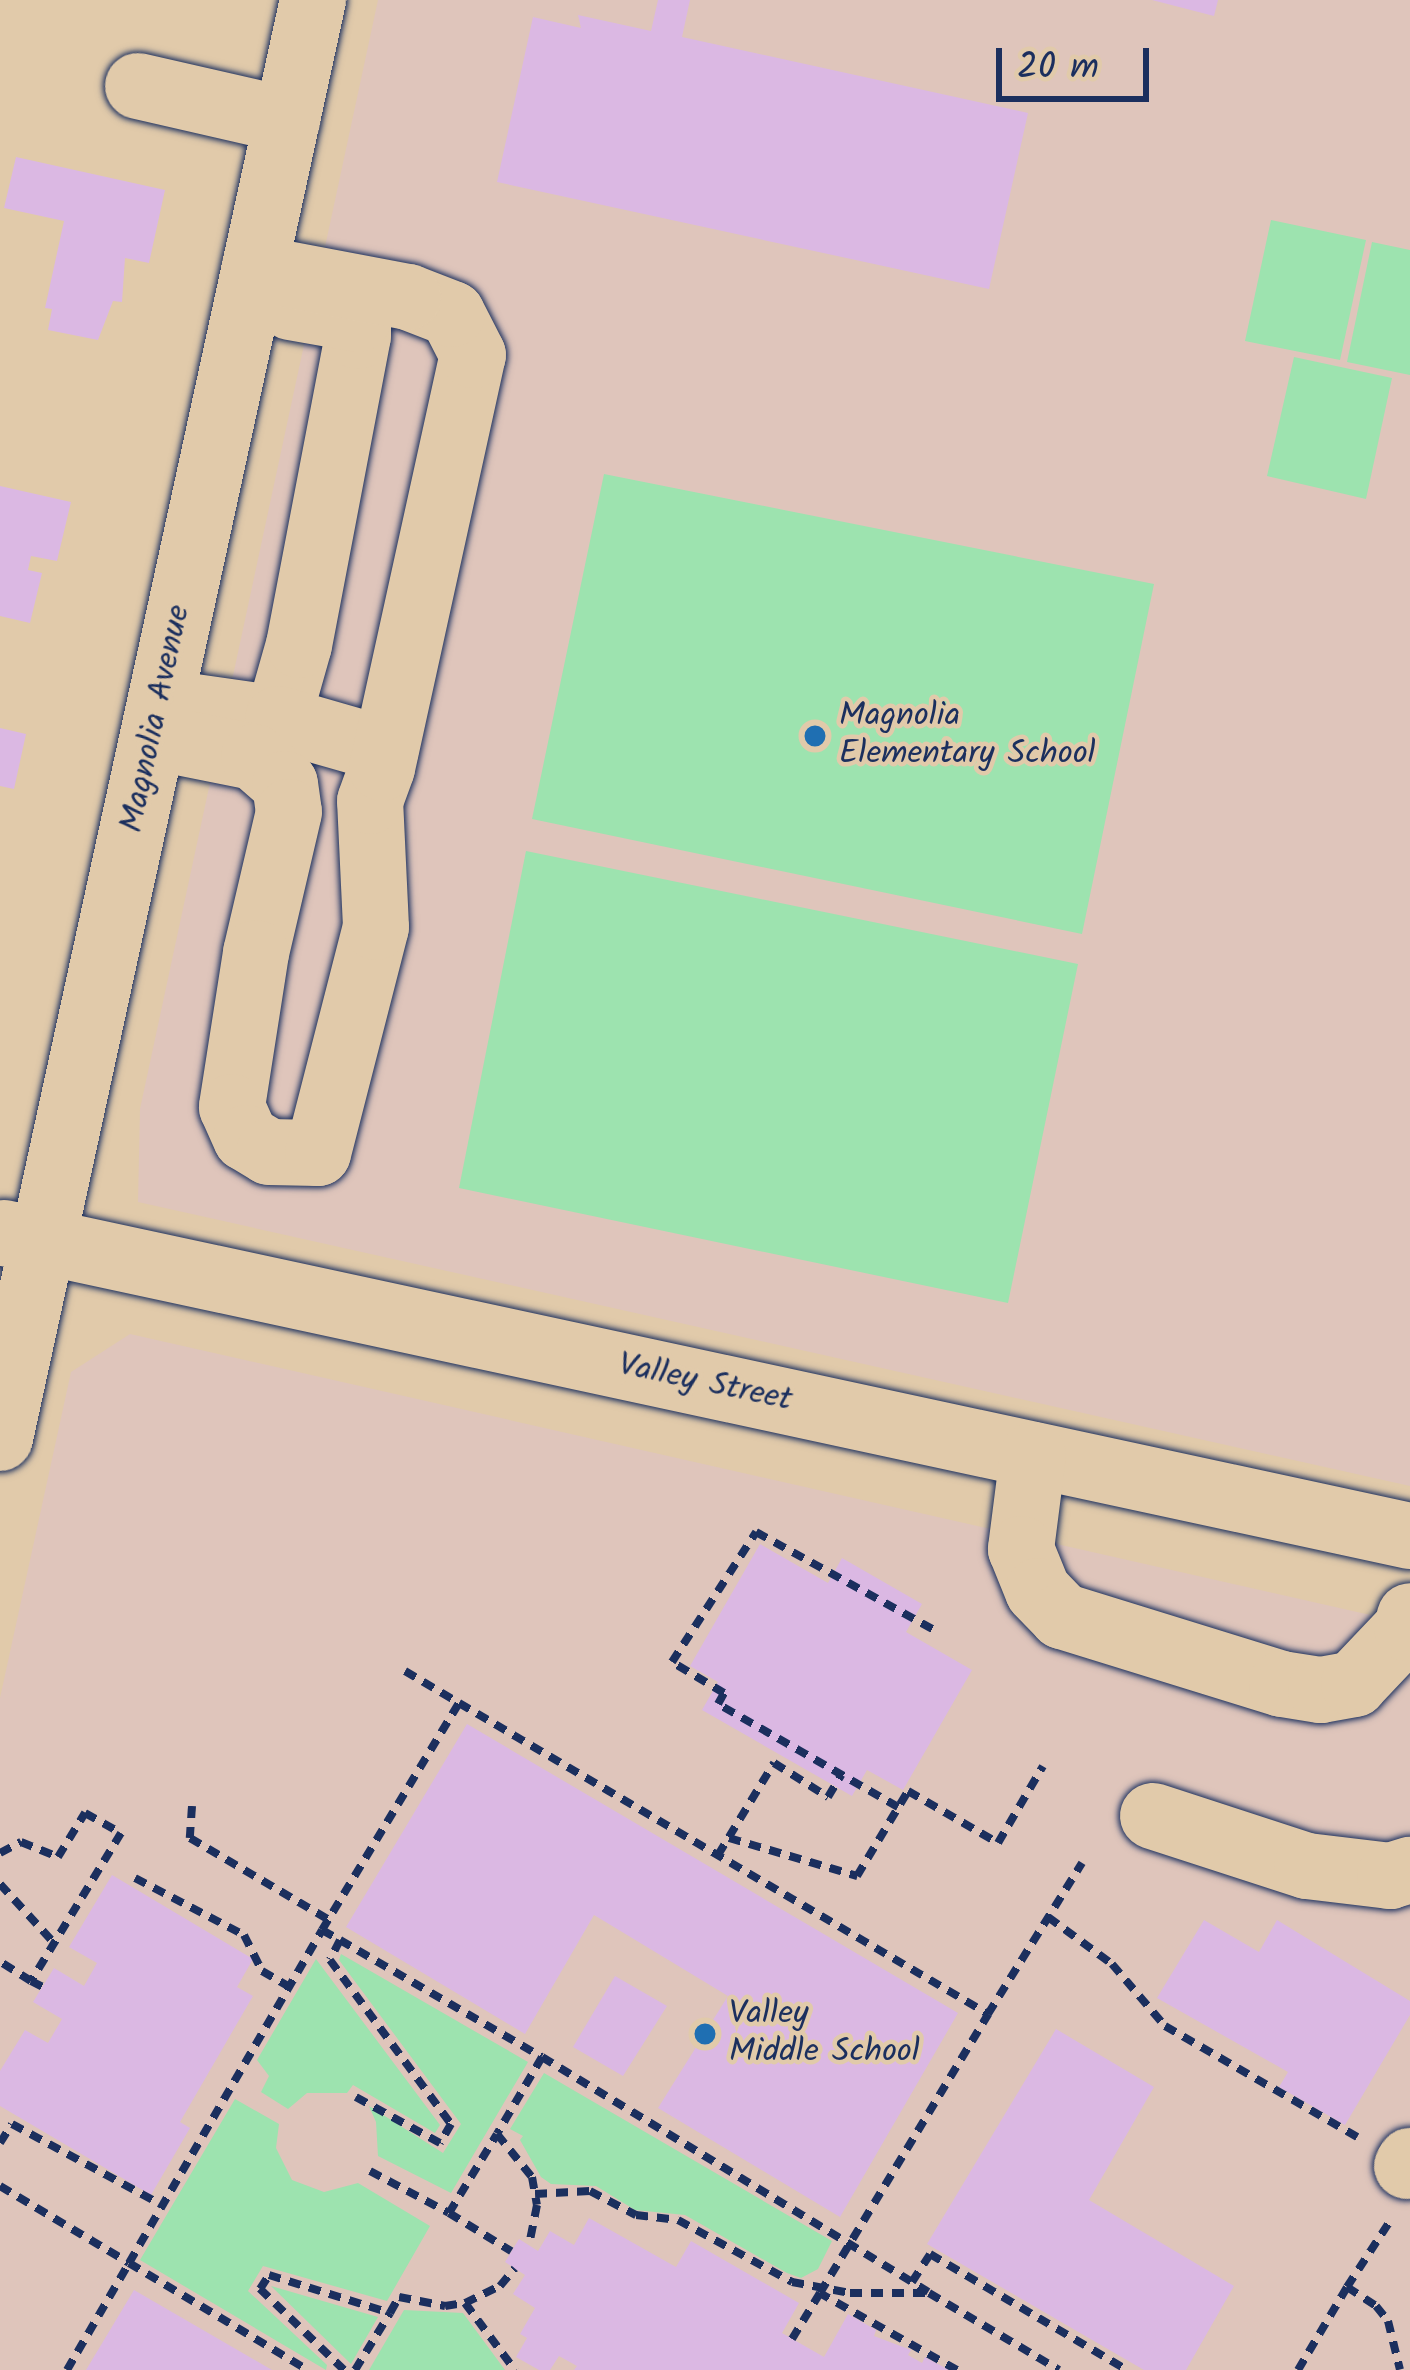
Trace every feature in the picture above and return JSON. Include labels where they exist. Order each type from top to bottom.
[{"type":"street","name":"Magnolia Avenue","points":[[0,1438],[22,1237],[157,718],[313,0]]},
{"type":"street","points":[[138,86],[286,120]]},
{"type":"street","points":[[251,285],[358,319],[299,645],[278,719]]},
{"type":"street","points":[[157,718],[254,757],[284,784],[290,812],[256,953],[232,1107],[246,1138],[269,1152],[318,1153],[376,927],[370,802],[386,750],[473,355],[452,314],[408,297],[251,285]]},
{"type":"street","points":[[157,718],[278,719],[386,750]]},
{"type":"street","name":"Valley Street","points":[[22,1237],[1410,1536]]},
{"type":"street","points":[[1033,1455],[1021,1549],[1038,1591],[1062,1616],[1282,1684],[1321,1690],[1354,1684],[1407,1628],[1410,1616]]},
{"type":"street","points":[[1153,1816],[1307,1866],[1403,1879]]},
{"type":"path","points":[[898,1808],[718,1704],[724,1693],[672,1662],[756,1532],[938,1632]]},
{"type":"path","points":[[405,1671],[988,2014]]},
{"type":"path","points":[[67,2370],[322,1930],[460,1703]]},
{"type":"path","points":[[718,1856],[774,1763],[828,1797],[841,1775]]},
{"type":"path","points":[[729,1838],[857,1876],[908,1791],[998,1843],[1043,1766]]},
{"type":"path","points":[[192,1806],[190,1838],[329,1920]]},
{"type":"path","points":[[0,1853],[21,1842],[58,1857],[85,1813],[121,1833],[31,1981]]},
{"type":"path","points":[[792,2338],[1082,1863]]},
{"type":"path","points":[[135,1878],[244,1935],[262,1971],[290,1987]]},
{"type":"path","points":[[0,1884],[55,1944]]},
{"type":"path","points":[[1048,1917],[1112,1964],[1166,2026],[1405,2178],[1298,2370]]},
{"type":"path","points":[[322,1930],[542,2057],[1059,2370]]},
{"type":"path","points":[[340,1940],[330,1960],[451,2124],[440,2144],[356,2096]]},
{"type":"path","points":[[0,1962],[43,1987]]},
{"type":"path","points":[[449,2213],[542,2057]]},
{"type":"path","points":[[0,2143],[12,2124],[162,2205]]},
{"type":"path","points":[[497,2134],[532,2177],[535,2194],[529,2245]]},
{"type":"path","points":[[370,2171],[511,2251]]},
{"type":"path","points":[[0,2186],[308,2370]]},
{"type":"path","points":[[535,2194],[590,2191],[636,2215],[678,2219],[792,2282],[821,2290],[929,2293]]},
{"type":"path","points":[[912,2282],[930,2254],[1127,2370]]},
{"type":"path","points":[[355,2370],[399,2296],[445,2306],[464,2303],[500,2286],[515,2268]]},
{"type":"path","points":[[344,2370],[260,2289],[269,2275],[389,2313]]},
{"type":"path","points":[[1347,2287],[1376,2306],[1388,2321],[1400,2370]]},
{"type":"path","points":[[821,2290],[957,2370]]},
{"type":"path","points":[[464,2303],[514,2370]]},
{"type":"shaded area","name":"Magnolia Elementary School","points":[[378,0],[1410,0],[1410,1486],[138,1202],[140,1109]]},
{"type":"shaded area","name":"Valley Middle School","points":[[130,1334],[1410,1624],[1410,2370],[0,2370],[0,1698],[71,1372]]},
{"type":"green space","points":[[1271,220],[1366,240],[1340,360],[1245,341]]},
{"type":"green space","points":[[1372,242],[1410,250],[1410,375],[1347,362]]},
{"type":"green space","points":[[1294,357],[1392,378],[1366,499],[1267,476]]},
{"type":"green space","points":[[604,474],[1154,584],[1082,934],[532,819]]},
{"type":"green space","points":[[526,851],[1078,964],[1008,1303],[459,1188]]},
{"type":"green space","points":[[341,1954],[528,2062],[451,2193],[378,2156],[376,2122],[369,2106],[443,2153],[461,2124],[339,1960]]},
{"type":"green space","points":[[316,1959],[440,2125],[435,2133],[353,2085],[347,2093],[307,2093],[288,2109],[261,2092],[269,2076],[257,2060]]},
{"type":"green space","points":[[544,2073],[832,2241],[818,2269],[801,2278],[685,2215],[635,2210],[596,2186],[551,2184],[541,2177],[520,2140],[523,2136],[510,2129]]},
{"type":"green space","points":[[235,2099],[279,2124],[276,2148],[292,2180],[324,2192],[358,2183],[430,2226],[387,2301],[263,2266],[248,2291],[327,2365],[326,2370],[140,2260]]},
{"type":"green space","points":[[271,2286],[378,2317],[351,2364]]},
{"type":"green space","points":[[404,2310],[463,2313],[505,2370],[369,2370]]},
{"type":"building","points":[[658,0],[690,0],[682,37],[1028,113],[989,289],[497,182],[533,17],[581,28],[578,15],[651,31]]},
{"type":"building","points":[[1152,0],[1218,0],[1214,16]]},
{"type":"building","points":[[16,157],[165,190],[149,263],[125,258],[122,302],[113,301],[98,340],[48,330],[52,309],[45,308],[64,221],[4,208]]},
{"type":"building","points":[[0,486],[71,502],[57,561],[31,556],[28,570],[42,573],[30,623],[0,616]]},
{"type":"building","points":[[0,728],[26,734],[14,789],[0,786]]},
{"type":"building","points":[[760,1544],[828,1583],[842,1558],[922,1604],[906,1632],[972,1670],[903,1790],[867,1770],[852,1796],[702,1710],[718,1682],[690,1666]]},
{"type":"building","points":[[467,1724],[958,2013],[840,2217],[658,2108],[728,1996],[594,1915],[525,2034],[346,1927]]},
{"type":"building","points":[[112,1875],[253,1959],[237,1987],[253,1996],[180,2122],[190,2128],[151,2195],[0,2106],[0,2071],[25,2030],[48,2043],[62,2019],[33,2002],[54,1968],[84,1986],[97,1963],[69,1947]]},
{"type":"building","points":[[1204,1920],[1259,1952],[1277,1920],[1410,2001],[1410,2015],[1345,2125],[1279,2087],[1288,2072],[1157,1998]]},
{"type":"building","points":[[615,1976],[667,2006],[623,2076],[573,2047]]},
{"type":"building","points":[[1056,2029],[1154,2087],[1089,2200],[1234,2286],[1186,2370],[1144,2370],[927,2244]]},
{"type":"building","points":[[589,2218],[676,2267],[691,2241],[799,2303],[782,2333],[824,2357],[848,2314],[876,2330],[874,2336],[911,2350],[908,2355],[922,2363],[925,2357],[949,2370],[574,2370],[577,2366],[559,2356],[550,2370],[539,2370],[516,2357],[527,2338],[520,2334],[535,2308],[513,2294],[525,2275],[505,2262],[519,2239],[538,2251],[550,2231],[574,2245]]},
{"type":"building","points":[[134,2290],[272,2370],[86,2370]]},
{"type":"place","name":"Magnolia Elementary School","points":[[815,736]]},
{"type":"place","name":"Valley Middle School","points":[[705,2034]]}]
